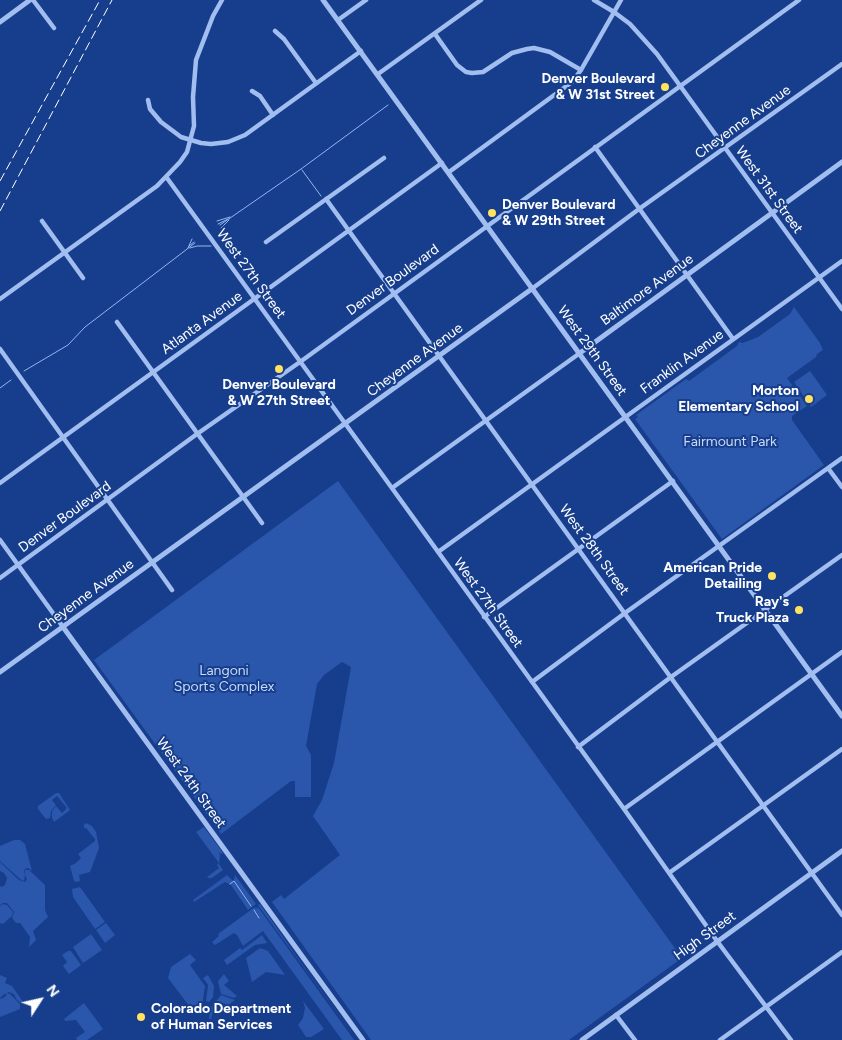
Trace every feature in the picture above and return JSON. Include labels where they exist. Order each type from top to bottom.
[{"type":"street","points":[[0,22],[32,0],[54,28]]},
{"type":"street","points":[[0,299],[166,178],[184,157],[191,141],[194,126],[193,97],[196,60],[213,16],[222,0]]},
{"type":"street","name":"West 29th Street","points":[[323,0],[842,716]]},
{"type":"street","points":[[338,20],[366,0]]},
{"type":"street","points":[[378,74],[481,0]]},
{"type":"street","name":"West 31st Street","points":[[594,0],[630,24],[645,39],[842,309]]},
{"type":"street","points":[[448,172],[566,88],[581,70],[621,0]]},
{"type":"street","name":"Denver Boulevard","points":[[0,578],[798,0]]},
{"type":"street","points":[[275,30],[284,39],[316,83]]},
{"type":"street","points":[[435,34],[457,65],[466,72],[484,72],[512,53],[534,48],[550,52],[581,70]]},
{"type":"street","points":[[148,100],[150,109],[175,134],[191,141],[211,144],[228,142],[245,135],[361,51]]},
{"type":"street","name":"Cheyenne Avenue","points":[[0,672],[842,64]]},
{"type":"street","points":[[252,91],[260,96],[273,115]]},
{"type":"street","points":[[595,147],[732,339]]},
{"type":"street","points":[[266,242],[384,158]]},
{"type":"street","name":"Baltimore Avenue","points":[[392,488],[842,162]]},
{"type":"street","name":"Atlanta Avenue","points":[[0,483],[442,163]]},
{"type":"street","name":"West 27th Street","points":[[166,178],[346,424],[717,941],[791,1040]]},
{"type":"street","name":"West 28th Street","points":[[326,199],[842,915]]},
{"type":"street","points":[[42,222],[83,278]]},
{"type":"street","name":"Franklin Avenue","points":[[438,552],[842,260]]},
{"type":"street","points":[[116,322],[262,524]]},
{"type":"street","points":[[0,349],[172,590]]},
{"type":"street","points":[[532,682],[719,545],[842,458]]},
{"type":"street","points":[[828,468],[842,487]]},
{"type":"street","points":[[484,617],[673,481]]},
{"type":"street","name":"West 24th Street","points":[[0,540],[363,1040]]},
{"type":"street","points":[[578,747],[671,677],[842,556]]},
{"type":"street","points":[[624,809],[842,652]]},
{"type":"street","points":[[669,873],[842,749]]},
{"type":"street","name":"High Street","points":[[582,1040],[842,851]]},
{"type":"street","points":[[720,1040],[842,952]]},
{"type":"street","points":[[616,1015],[634,1040]]},
{"type":"green space","name":"Fairmount Park","points":[[794,307],[823,350],[787,378],[807,406],[792,416],[792,420],[824,465],[722,539],[635,419],[638,417],[636,415],[686,379],[689,381],[737,346],[739,342],[743,343],[758,337],[790,314]]},
{"type":"green space","points":[[810,371],[827,395],[811,407],[794,382]]},
{"type":"green space","name":"Langoni Sports Complex","points":[[338,481],[682,958],[569,1040],[371,1040],[272,902],[281,895],[284,899],[340,855],[313,816],[322,800],[334,763],[351,667],[342,662],[324,675],[317,684],[306,746],[311,755],[311,797],[295,797],[295,781],[291,781],[221,834],[94,660]]},
{"type":"green space","points":[[56,793],[59,793],[70,810],[54,822],[52,811],[56,806],[62,813],[67,808],[57,796],[52,800],[56,805],[51,811],[50,818],[46,819],[38,809],[38,806]]},
{"type":"green space","points":[[86,823],[92,826],[96,832],[99,848],[90,872],[79,875],[80,881],[76,882],[74,881],[70,866],[81,858],[78,854],[95,841],[86,828],[84,828]]},
{"type":"green space","points":[[204,827],[223,853],[218,852],[220,855],[219,864],[223,870],[212,878],[207,877],[219,868],[217,865],[219,863],[196,832]]},
{"type":"green space","points":[[14,840],[20,840],[25,844],[32,871],[28,868],[25,869],[24,881],[0,861],[0,846]]},
{"type":"green space","points":[[0,862],[19,880],[25,882],[27,879],[25,870],[29,870],[45,885],[45,910],[48,917],[33,931],[36,940],[29,947],[30,937],[20,923],[16,923],[12,918],[14,912],[7,903],[0,905],[0,886],[5,885],[7,878],[0,871]]},
{"type":"green space","points":[[227,875],[233,881],[235,875],[256,904],[248,910],[231,885],[225,882],[194,902],[193,900]]},
{"type":"green space","points":[[80,887],[105,922],[95,929],[73,897],[72,889]]},
{"type":"green space","points":[[3,904],[7,905],[13,912],[12,916],[3,924],[0,923],[0,906]]},
{"type":"green space","points":[[260,904],[299,960],[357,1040],[258,905]]},
{"type":"green space","points":[[255,907],[256,909],[258,907],[354,1040],[342,1040],[263,931],[243,946],[234,933],[215,945],[212,942],[219,936],[218,934]]},
{"type":"green space","points":[[106,923],[115,935],[105,943],[96,930]]},
{"type":"green space","points":[[91,934],[102,950],[83,963],[73,947]]},
{"type":"green space","points":[[262,935],[267,943],[255,945],[227,965],[224,960],[240,948],[242,950]]},
{"type":"green space","points":[[260,948],[268,951],[285,975],[266,972],[252,982],[246,958]]},
{"type":"green space","points":[[71,951],[81,965],[69,974],[63,966],[67,962],[62,955]]},
{"type":"green space","points":[[190,954],[196,960],[190,965],[205,986],[202,1007],[199,1009],[190,1007],[168,978],[171,967]]},
{"type":"green space","points":[[224,974],[229,981],[224,985],[237,996],[234,998],[221,994],[218,981]]},
{"type":"green space","points":[[0,975],[7,978],[5,983],[12,986],[23,1004],[17,1000],[14,994],[9,992],[0,998]]},
{"type":"green space","points":[[208,975],[214,986],[213,997],[209,1002],[206,1001],[208,985],[203,978]]},
{"type":"green space","points":[[7,993],[20,1004],[20,1009],[0,1017],[0,999],[5,997]]},
{"type":"green space","points":[[221,995],[235,1000],[227,1006],[224,1003],[213,1011],[211,1019],[209,1019],[210,1009]]},
{"type":"green space","points":[[303,1001],[324,1029],[311,1037],[306,1037],[298,1025],[303,1018],[305,1008]]},
{"type":"green space","points":[[84,1003],[103,1029],[87,1040],[77,1040],[76,1038],[85,1032],[76,1020],[65,1021],[64,1019]]},
{"type":"waterway","points":[[220,225],[301,169],[388,105]]},
{"type":"waterway","points":[[302,170],[321,196]]},
{"type":"waterway","points":[[217,221],[230,217]]},
{"type":"waterway","points":[[218,224],[228,219]]},
{"type":"waterway","points":[[221,228],[229,220]]},
{"type":"waterway","points":[[188,248],[192,239]]},
{"type":"waterway","points":[[189,246],[194,242]]},
{"type":"waterway","points":[[24,371],[68,345],[85,327],[195,243]]},
{"type":"waterway","points":[[190,248],[211,246]]},
{"type":"waterway","points":[[0,388],[11,380]]},
{"type":"waterway","points":[[230,884],[234,881],[251,906]]},
{"type":"waterway","points":[[254,910],[259,918]]},
{"type":"railway","points":[[0,181],[100,0]]},
{"type":"railway","points":[[0,211],[112,0]]},
{"type":"place","name":"Denver Boulevard & W 31st Street","points":[[665,87]]},
{"type":"place","name":"Denver Boulevard & W 29th Street","points":[[492,213]]},
{"type":"place","name":"Denver Boulevard & W 27th Street","points":[[279,369]]},
{"type":"place","name":"Morton Elementary School","points":[[809,399]]},
{"type":"place","name":"American Pride Detailing","points":[[772,576]]},
{"type":"place","name":"Ray's Truck Plaza","points":[[799,610]]},
{"type":"place","name":"Colorado Department of Human Services","points":[[141,1017]]}]
